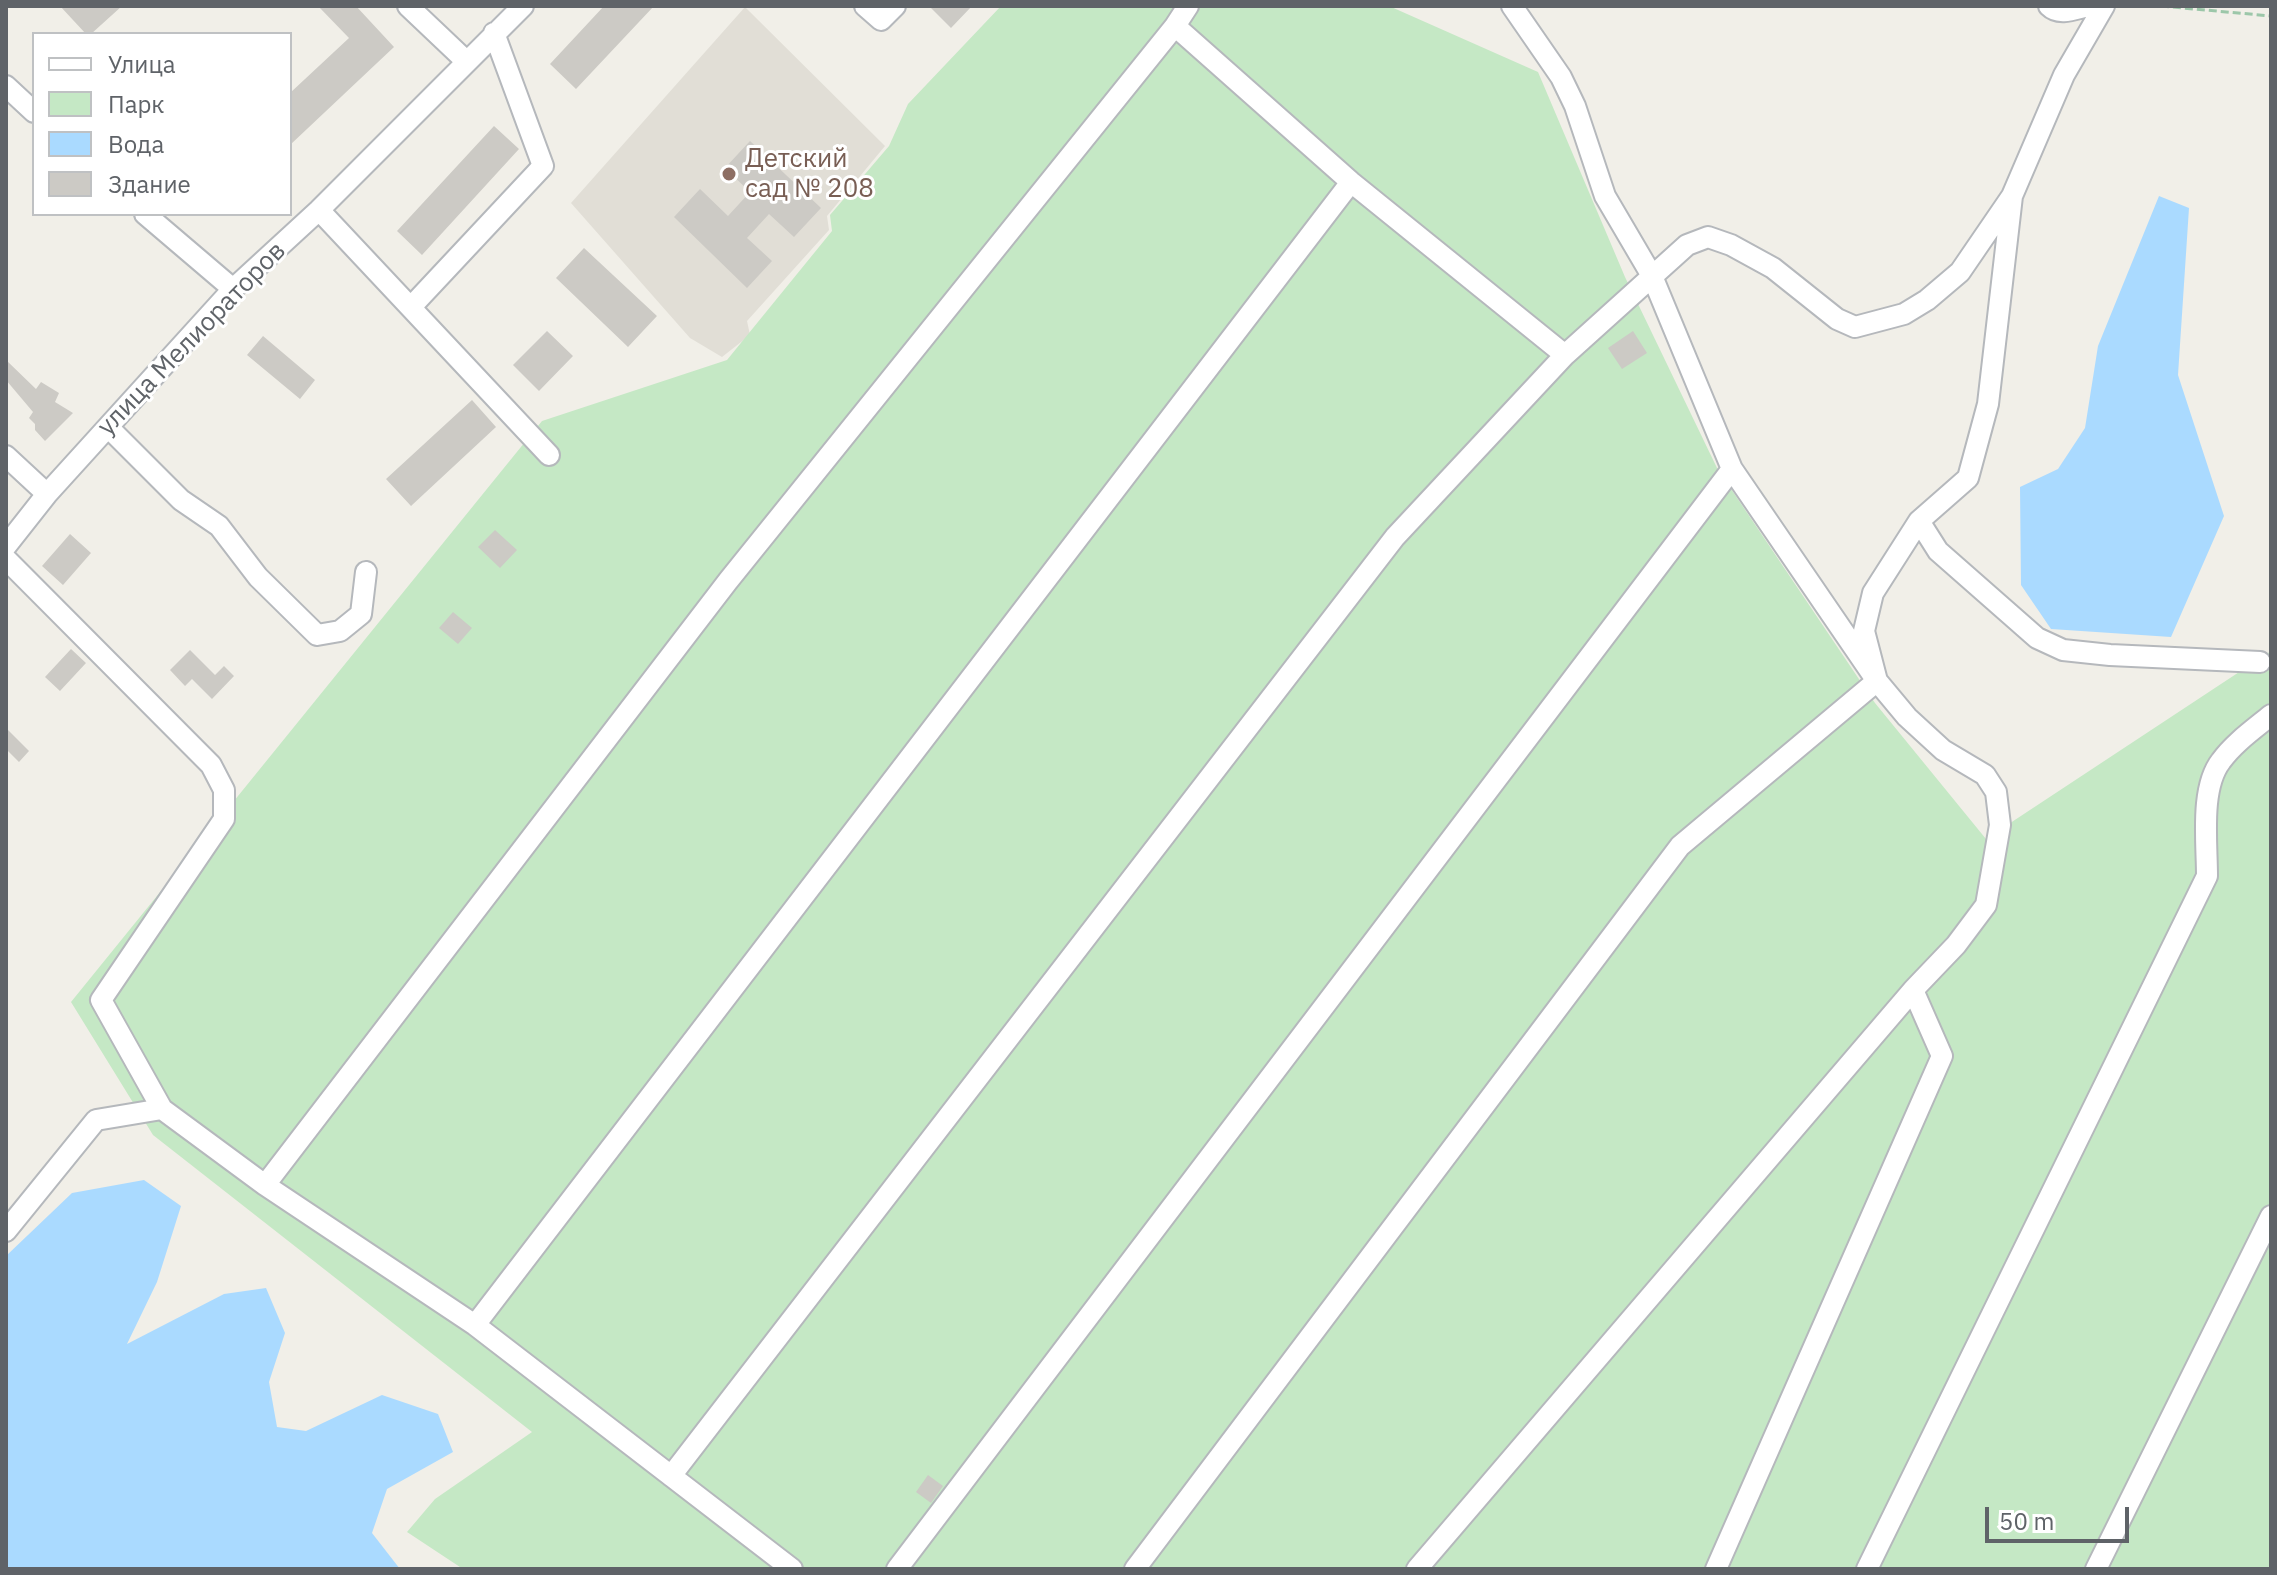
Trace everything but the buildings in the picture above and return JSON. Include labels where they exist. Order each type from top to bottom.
[{"type":"street","points":[[408,6],[466,61]]},
{"type":"street","name":"улица Мелиораторов","points":[[6,546],[47,494],[233,289],[319,210],[523,6]]},
{"type":"street","points":[[865,6],[881,20],[895,6]]},
{"type":"street","points":[[265,1185],[728,581],[1188,6]]},
{"type":"street","points":[[1417,1569],[1913,990],[1956,945],[1986,905],[2000,825],[1996,792],[1985,775],[1943,750],[1907,717],[1877,681],[1732,469],[1652,276],[1605,196],[1575,106],[1561,77],[1512,6]]},
{"type":"street","points":[[2049,6],[2064,12],[2088,6]]},
{"type":"street","points":[[671,1476],[1395,537],[1565,355],[1687,245],[1708,237],[1731,245],[1773,268],[1837,319],[1855,327],[1904,314],[1927,300],[1960,272],[2012,196],[2064,75],[2104,6]]},
{"type":"street","points":[[1175,26],[1351,182],[1565,355]]},
{"type":"street","points":[[411,307],[543,166],[494,33]]},
{"type":"street","points":[[6,86],[32,110]]},
{"type":"street","points":[[475,1325],[1351,182]]},
{"type":"street","points":[[1877,681],[1864,631],[1873,593],[1919,521],[1968,478],[1988,404],[2012,196]]},
{"type":"street","points":[[319,210],[549,455]]},
{"type":"street","points":[[147,216],[233,289]]},
{"type":"street","points":[[108,427],[181,500],[219,526],[258,577],[317,635],[340,631],[361,614],[366,572]]},
{"type":"street","points":[[6,456],[47,494]]},
{"type":"street","points":[[897,1569],[1732,469]]},
{"type":"street","points":[[1919,521],[1938,551],[2037,638],[2063,650],[2266,662],[2271,681]]},
{"type":"street","points":[[6,559],[211,765],[224,790],[224,819],[101,1000],[162,1109],[265,1185],[475,1325],[792,1569]]},
{"type":"street","points":[[1135,1569],[1680,846],[1877,681]]},
{"type":"street","points":[[1867,1569],[2207,876],[2211,777],[2228,752],[2271,715]]},
{"type":"street","points":[[1716,1569],[1942,1056],[1913,990]]},
{"type":"street","points":[[6,1231],[96,1120],[162,1109]]},
{"type":"street","points":[[2096,1569],[2271,1216]]},
{"type":"path","points":[[2161,6],[2271,16]]},
{"type":"shaded area","name":"Детский сад № 208","points":[[745,7],[885,146],[827,216],[829,230],[747,321],[750,335],[722,357],[690,338],[571,203]]},
{"type":"green space","points":[[1001,6],[1389,6],[1538,72],[1625,277],[1717,468],[1875,703],[1986,839],[2271,651],[2271,1569],[463,1569],[407,1532],[435,1499],[532,1432],[153,1135],[71,1002],[542,421],[727,360],[832,231],[830,215],[889,146],[908,104]]},
{"type":"water","points":[[2159,196],[2189,208],[2178,375],[2224,516],[2171,637],[2051,629],[2021,585],[2020,487],[2058,469],[2085,428],[2098,346]]},
{"type":"water","points":[[144,1180],[181,1206],[157,1282],[127,1344],[224,1294],[266,1288],[285,1333],[269,1382],[277,1427],[306,1431],[382,1395],[438,1414],[453,1452],[387,1489],[372,1533],[400,1569],[6,1569],[6,1256],[72,1193]]},
{"type":"place","name":"Детский сад № 208","points":[[729,174]]}]
